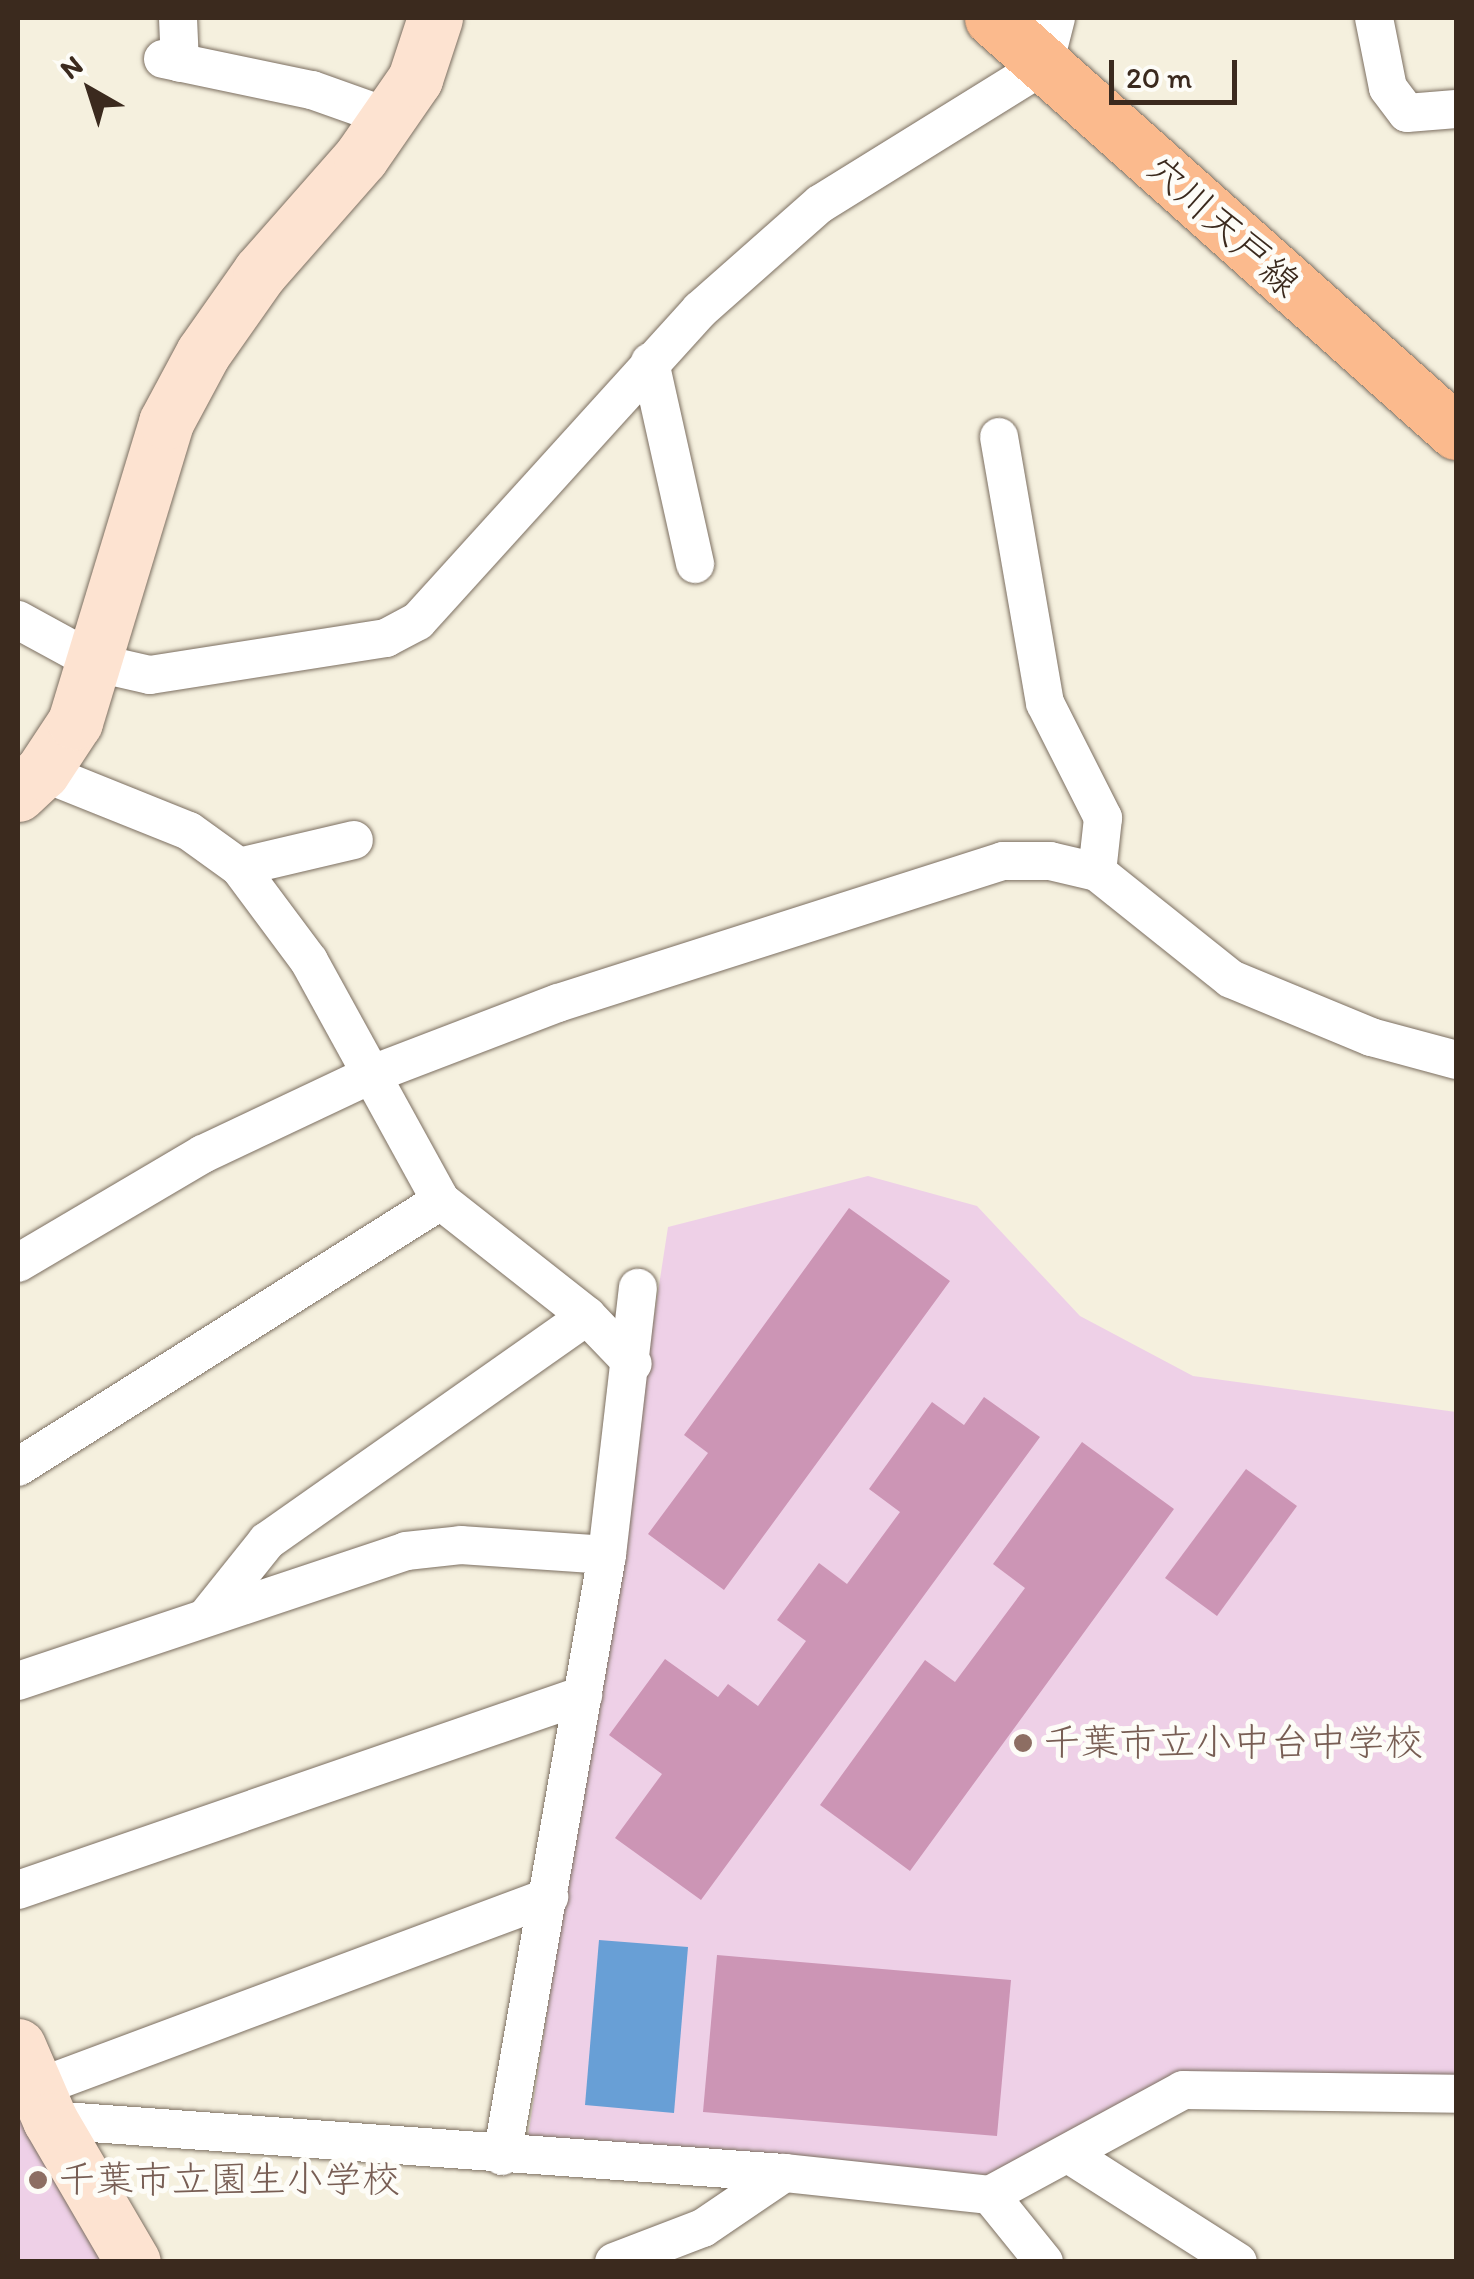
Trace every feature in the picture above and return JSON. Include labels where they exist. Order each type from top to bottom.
[{"type":"main road","name":"穴川天戸線","points":[[992,18],[1050,41],[1456,432]]},
{"type":"street","points":[[178,18],[172,61],[312,90],[388,116]]},
{"type":"street","points":[[434,18],[416,78],[361,157],[260,272],[203,353],[166,422],[98,663],[75,722],[30,783],[154,815],[239,867],[308,961],[441,1202],[587,1316],[633,1364]]},
{"type":"street","points":[[1374,18],[1388,88],[1407,113],[1456,109]]},
{"type":"street","points":[[18,620],[98,663],[150,675],[386,638],[418,621],[650,362],[820,204],[1050,41]]},
{"type":"street","points":[[650,362],[695,564]]},
{"type":"street","points":[[999,437],[1045,703],[1103,818],[1097,872]]},
{"type":"street","points":[[239,867],[354,840]]},
{"type":"street","points":[[22,1248],[202,1154],[370,1075],[558,1004],[1003,861],[1050,862],[1097,872],[1231,979],[1372,1037],[1456,1060]]},
{"type":"street","points":[[18,1467],[441,1202]]},
{"type":"street","points":[[502,2156],[607,1555],[633,1364],[638,1288]]},
{"type":"street","points":[[206,1616],[266,1541],[587,1316]]},
{"type":"street","points":[[18,1681],[406,1551],[462,1545],[607,1555]]},
{"type":"street","points":[[18,1890],[584,1695]]},
{"type":"street","points":[[34,2085],[549,1897]]},
{"type":"street","points":[[34,2085],[502,2156],[784,2173],[990,2195],[1070,2155],[1183,2090],[1456,2094]]},
{"type":"street","points":[[34,2085],[133,2262]]},
{"type":"street","points":[[1070,2155],[1238,2262]]},
{"type":"street","points":[[614,2262],[703,2228],[784,2173]]},
{"type":"street","points":[[990,2195],[1044,2262]]},
{"type":"shaded area","name":"千葉市立小中台中学校","points":[[868,1176],[977,1206],[1080,1316],[1193,1376],[1456,1412],[1456,2078],[1187,2075],[987,2175],[528,2137],[668,1227]]},
{"type":"shaded area","name":"千葉市立園生小学校","points":[[18,2099],[101,2261],[18,2261]]},
{"type":"water","points":[[599,1940],[688,1947],[674,2113],[585,2105]]},
{"type":"building","points":[[849,1208],[950,1281],[724,1590],[648,1534],[708,1453],[684,1435]]},
{"type":"building","points":[[984,1397],[1040,1437],[701,1900],[615,1838],[662,1774],[609,1735],[665,1659],[718,1697],[728,1684],[758,1706],[806,1641],[777,1620],[819,1563],[847,1584],[900,1512],[869,1489],[932,1402],[964,1425]]},
{"type":"building","points":[[1082,1442],[1174,1509],[910,1871],[820,1805],[925,1660],[955,1682],[1025,1588],[993,1564]]},
{"type":"building","points":[[1246,1469],[1297,1506],[1217,1616],[1165,1578]]},
{"type":"building","points":[[717,1955],[1011,1980],[997,2136],[703,2112]]},
{"type":"place","name":"千葉市立小中台中学校","points":[[1023,1743]]},
{"type":"place","name":"千葉市立園生小学校","points":[[38,2180]]}]
